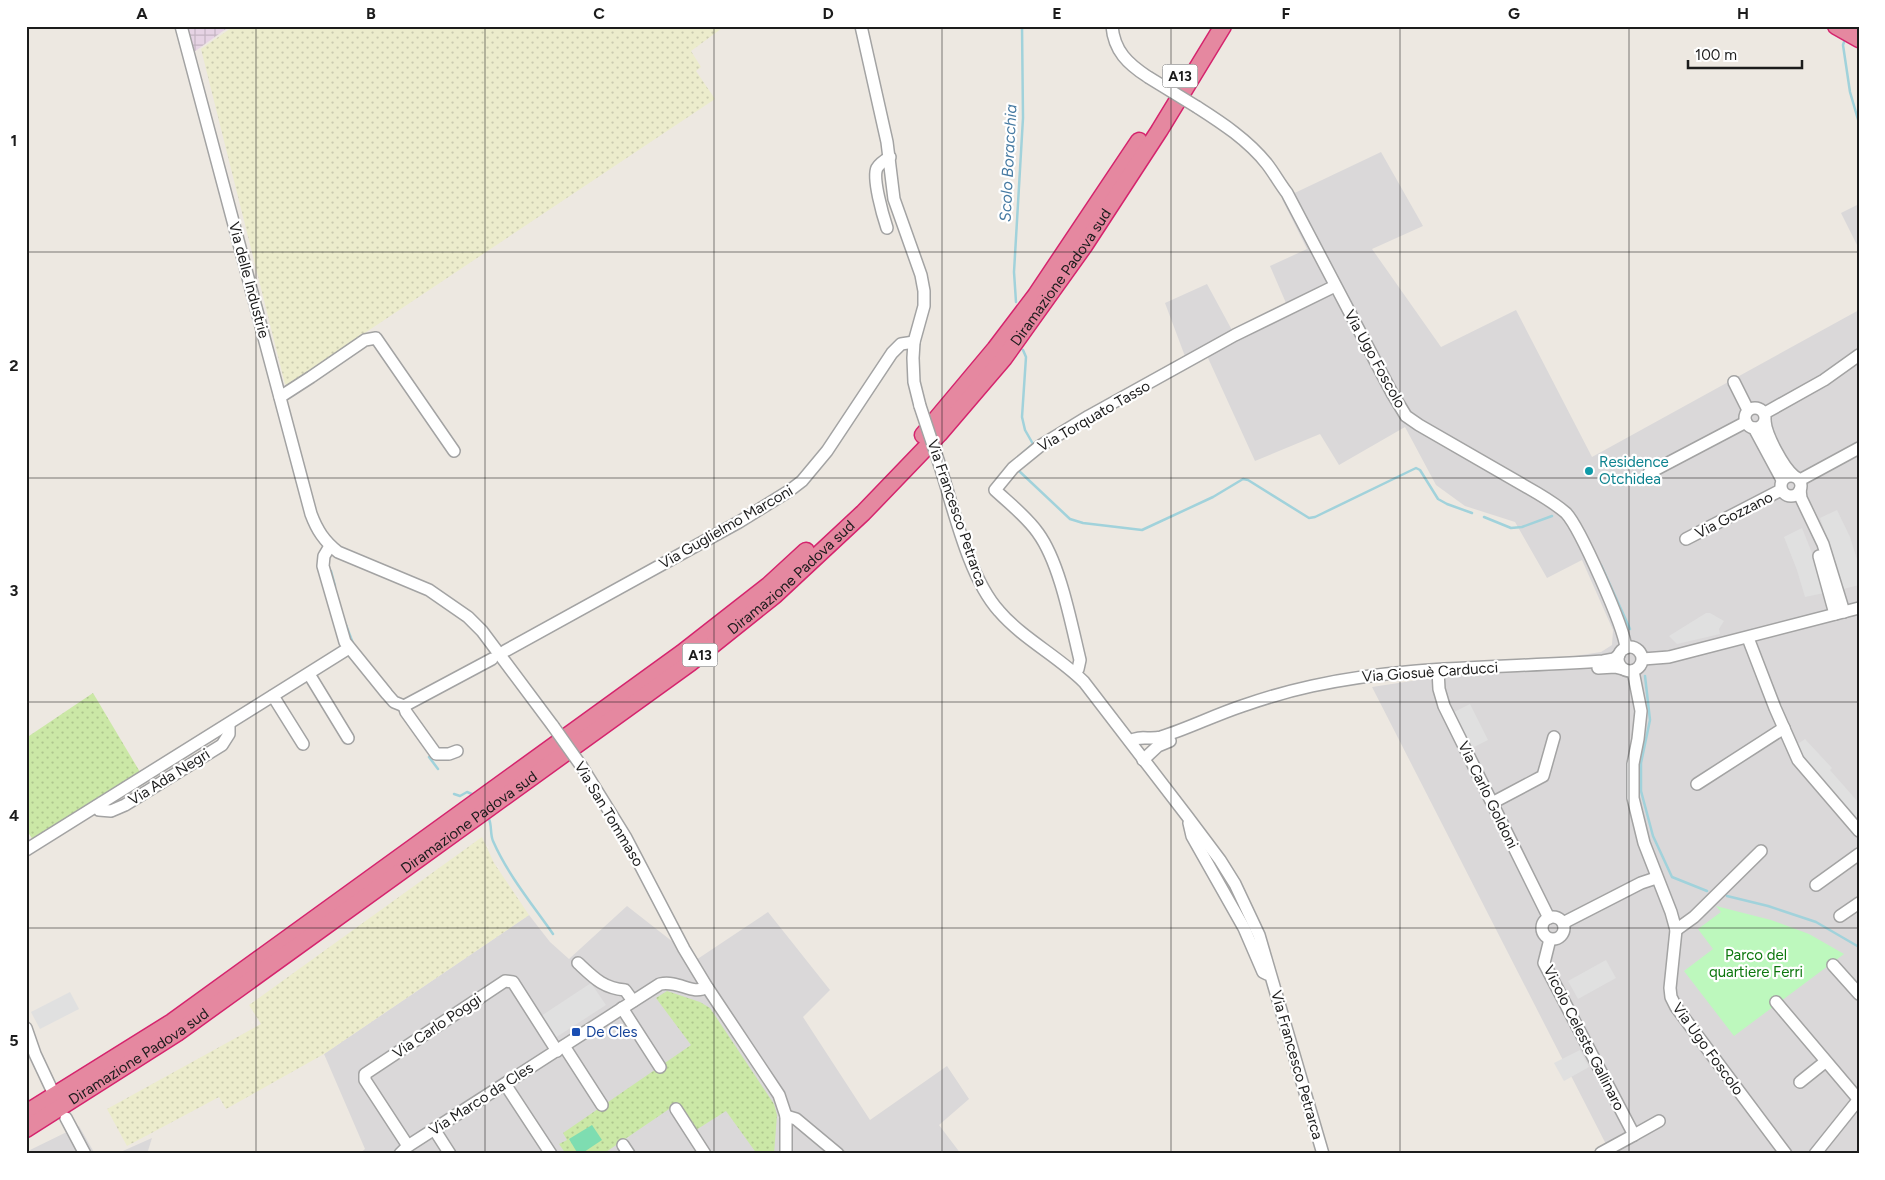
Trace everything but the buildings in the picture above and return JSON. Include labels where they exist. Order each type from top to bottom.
[{"type":"highway","name":"Diramazione Padova sud","points":[[26,1113],[172,1022],[682,654],[769,585],[853,508],[929,428],[995,349],[1036,295],[1149,127],[1210,26]]},
{"type":"highway","name":"Diramazione Padova sud","points":[[26,1128],[93,1088],[185,1028],[690,663],[775,595],[863,513],[939,434],[1004,358],[1084,246],[1159,131],[1223,26]]},
{"type":"highway","points":[[1203,59],[1227,26]]},
{"type":"highway","points":[[1836,26],[1859,39]]},
{"type":"street","name":"Via delle Industrie","points":[[181,26],[311,514],[319,533]]},
{"type":"street","points":[[861,26],[890,157],[897,211],[917,263],[924,291],[924,306],[914,342]]},
{"type":"street","name":"Via Ugo Foscolo","points":[[1112,26],[1116,48],[1124,59],[1148,77],[1215,118],[1244,141],[1267,163],[1287,193],[1392,393],[1406,416],[1554,503],[1566,514],[1576,528],[1623,634],[1619,663],[1628,670],[1641,711],[1633,764],[1633,798],[1644,843],[1656,878],[1671,912],[1676,930],[1670,988],[1671,997],[1676,1007],[1786,1154]]},
{"type":"street","points":[[886,228],[876,172],[881,163],[890,157]]},
{"type":"street","points":[[1334,269],[1346,290],[1348,300],[1344,303]]},
{"type":"street","name":"Via Torquato Tasso","points":[[1075,672],[1078,669],[1080,660],[1065,600],[1045,543],[1037,531],[995,490],[1014,468],[1040,446],[1089,416],[1235,335],[1335,286]]},
{"type":"street","points":[[280,397],[365,340],[376,338],[454,451]]},
{"type":"street","name":"Via Francesco Petrarca","points":[[914,342],[912,370],[920,406],[972,565],[990,601],[1012,625],[1075,672],[1093,692],[1143,760],[1188,816],[1192,836],[1244,928],[1263,972],[1272,977],[1323,1154]]},
{"type":"street","name":"Via Guglielmo Marconi","points":[[505,651],[739,522],[789,491],[802,481],[827,452],[892,353],[901,344],[914,342]]},
{"type":"street","points":[[1649,473],[1750,425],[1761,426],[1765,417],[1824,380],[1859,355]]},
{"type":"street","points":[[1734,382],[1748,410]]},
{"type":"street","points":[[1791,486],[1758,433],[1750,425],[1745,415],[1748,410],[1756,407],[1765,417],[1767,432],[1786,469],[1796,502],[1817,547],[1840,613]]},
{"type":"street","name":"Via Gozzano","points":[[1686,539],[1791,486],[1859,448]]},
{"type":"street","name":"Via San Tommaso","points":[[319,533],[338,552],[429,590],[468,617],[482,631],[582,767],[626,838],[707,987],[779,1094],[786,1116],[786,1154]]},
{"type":"street","points":[[330,546],[324,556],[323,566],[334,607],[349,648],[394,702],[404,706],[406,712],[436,754],[449,754],[457,751]]},
{"type":"street","points":[[1643,659],[1668,657],[1859,608]]},
{"type":"street","points":[[1748,638],[1798,760],[1859,831]]},
{"type":"street","name":"Via Ada Negri","points":[[26,850],[229,725],[349,648]]},
{"type":"street","points":[[1622,652],[1637,649],[1643,659]]},
{"type":"street","name":"Via Giosuè Carducci","points":[[1130,741],[1139,738],[1153,739],[1161,737],[1244,705],[1312,686],[1369,676],[1602,662],[1614,659],[1622,652]]},
{"type":"street","points":[[404,706],[492,659]]},
{"type":"street","points":[[1628,670],[1639,668],[1643,659]]},
{"type":"street","name":"Via Giosuè Carducci","points":[[1143,760],[1163,743],[1277,700],[1333,686],[1378,678],[1438,672],[1615,667],[1628,670]]},
{"type":"street","name":"Via Carlo Goldoni","points":[[1438,672],[1439,689],[1444,706],[1549,918]]},
{"type":"street","points":[[309,674],[348,738]]},
{"type":"street","points":[[273,696],[303,744]]},
{"type":"street","points":[[1697,784],[1784,728]]},
{"type":"street","points":[[1492,804],[1543,776],[1554,737]]},
{"type":"street","points":[[1676,930],[1694,917],[1761,851]]},
{"type":"street","points":[[1816,885],[1859,854]]},
{"type":"street","points":[[1563,923],[1641,883],[1656,878]]},
{"type":"street","points":[[1840,916],[1859,903]]},
{"type":"street","points":[[1549,918],[1557,918],[1563,923],[1562,935],[1556,939],[1550,939],[1545,936],[1542,929],[1543,924],[1549,918]]},
{"type":"street","name":"Vicolo Celeste Gallinaro","points":[[1550,939],[1544,963],[1634,1135]]},
{"type":"street","points":[[578,963],[593,978],[611,989],[627,992],[633,1001]]},
{"type":"street","points":[[1833,965],[1859,994]]},
{"type":"street","name":"Via Marco da Cles","points":[[678,984],[700,975]]},
{"type":"street","name":"Via Carlo Poggi","points":[[404,1150],[365,1080],[365,1074],[505,981],[513,982],[560,1048]]},
{"type":"street","name":"Via Marco da Cles","points":[[404,1150],[660,984],[668,982],[678,984],[694,991],[703,990],[707,987]]},
{"type":"street","points":[[1776,1002],[1859,1100],[1816,1154]]},
{"type":"street","points":[[622,1008],[660,1067]]},
{"type":"street","points":[[26,1028],[35,1054],[51,1088]]},
{"type":"street","points":[[560,1048],[602,1105]]},
{"type":"street","points":[[1800,1082],[1826,1062]]},
{"type":"street","points":[[505,1084],[551,1154]]},
{"type":"street","points":[[676,1109],[705,1154]]},
{"type":"street","points":[[786,1116],[796,1119],[838,1154]]},
{"type":"street","points":[[66,1118],[84,1154]]},
{"type":"street","points":[[1601,1153],[1659,1121]]},
{"type":"street","points":[[434,1129],[450,1154]]},
{"type":"shaded area","points":[[187,26],[230,26],[194,52]]},
{"type":"shaded area","points":[[1381,152],[1423,226],[1372,249],[1441,347],[1516,310],[1592,457],[1859,310],[1859,1154],[1611,1154],[1372,687],[1601,652],[1612,645],[1613,630],[1582,560],[1547,578],[1515,522],[1465,506],[1436,485],[1405,427],[1339,465],[1320,434],[1255,461],[1208,358],[1186,359],[1165,303],[1207,284],[1233,332],[1286,303],[1270,266],[1307,249],[1282,199]]},
{"type":"shaded area","points":[[1859,204],[1859,249],[1841,213]]},
{"type":"shaded area","points":[[1837,510],[1850,537],[1859,566],[1859,585],[1843,589],[1820,518]]},
{"type":"shaded area","points":[[1802,528],[1824,593],[1805,597],[1784,537]]},
{"type":"shaded area","points":[[1706,613],[1710,613],[1724,621],[1719,629],[1720,634],[1677,644],[1669,636]]},
{"type":"shaded area","points":[[1470,704],[1488,740],[1472,748],[1454,712]]},
{"type":"shaded area","points":[[1805,739],[1832,768],[1830,770],[1859,803],[1859,818],[1853,824],[1796,745]]},
{"type":"shaded area","points":[[627,906],[696,960],[768,912],[830,990],[803,1017],[870,1120],[947,1066],[969,1099],[939,1125],[961,1154],[359,1154],[365,1149],[324,1054],[529,915],[550,942],[569,959]]},
{"type":"shaded area","points":[[1606,960],[1616,978],[1578,999],[1568,981]]},
{"type":"shaded area","points":[[591,983],[606,1005],[555,1038],[541,1016]]},
{"type":"shaded area","points":[[70,992],[79,1009],[40,1029],[31,1012]]},
{"type":"shaded area","points":[[1580,1050],[1589,1067],[1564,1081],[1554,1063]]},
{"type":"shaded area","points":[[79,1126],[95,1154],[32,1154],[30,1150]]},
{"type":"shaded area","points":[[152,1138],[147,1154],[116,1154]]},
{"type":"green space","points":[[234,26],[725,26],[691,51],[701,67],[696,71],[715,99],[287,385],[285,384],[201,49]]},
{"type":"green space","points":[[93,693],[140,772],[33,840],[26,829],[26,738]]},
{"type":"green space","points":[[482,837],[494,863],[529,915],[324,1054],[226,1109],[219,1097],[127,1146],[107,1109],[261,1024],[249,1005]]},
{"type":"green space","name":"Parco del quartiere Ferri","points":[[1716,906],[1771,920],[1809,934],[1844,954],[1734,1036],[1684,971],[1713,949],[1698,929],[1721,912]]},
{"type":"green space","points":[[667,991],[700,1002],[710,1008],[774,1104],[777,1115],[774,1154],[757,1154],[726,1111],[696,1130],[678,1103],[603,1154],[566,1154],[559,1144],[567,1140],[563,1133],[691,1045],[656,998]]},
{"type":"green space","points":[[592,1125],[602,1140],[581,1154],[578,1154],[569,1139]]},
{"type":"waterway","name":"Scolo Boracchia","points":[[1016,302],[1014,272],[1023,118],[1022,26]]},
{"type":"waterway","points":[[1844,42],[1850,92],[1859,123]]},
{"type":"waterway","name":"Scolo Boracchia","points":[[1023,350],[1026,357],[1022,417],[1025,430],[1033,444],[1023,453]]},
{"type":"waterway","name":"Scolo Boracchia","points":[[1018,470],[1070,519],[1083,523],[1142,530],[1213,497],[1243,479],[1248,480],[1309,518],[1315,517],[1416,468],[1420,470],[1438,499],[1472,513]]},
{"type":"waterway","name":"Scolo Boracchia","points":[[1484,517],[1511,528],[1522,527],[1552,516]]},
{"type":"waterway","name":"Scolo Boracchia","points":[[1601,565],[1630,629]]},
{"type":"waterway","points":[[331,571],[335,586]]},
{"type":"waterway","points":[[346,625],[354,646]]},
{"type":"waterway","points":[[349,656],[355,663]]},
{"type":"waterway","name":"Scolo Boracchia","points":[[1645,676],[1650,720],[1641,763],[1641,791],[1653,836],[1672,877],[1707,891]]},
{"type":"waterway","points":[[429,757],[438,769]]},
{"type":"waterway","points":[[454,794],[460,796],[467,792],[472,794]]},
{"type":"waterway","points":[[489,819],[493,841],[499,854],[553,934]]},
{"type":"waterway","name":"Scolo Boracchia","points":[[1727,896],[1768,906],[1816,922],[1859,947]]},
{"type":"place","name":"Residence Otchidea","points":[[1589,471]]},
{"type":"place","name":"De Cles","points":[[576,1032]]}]
